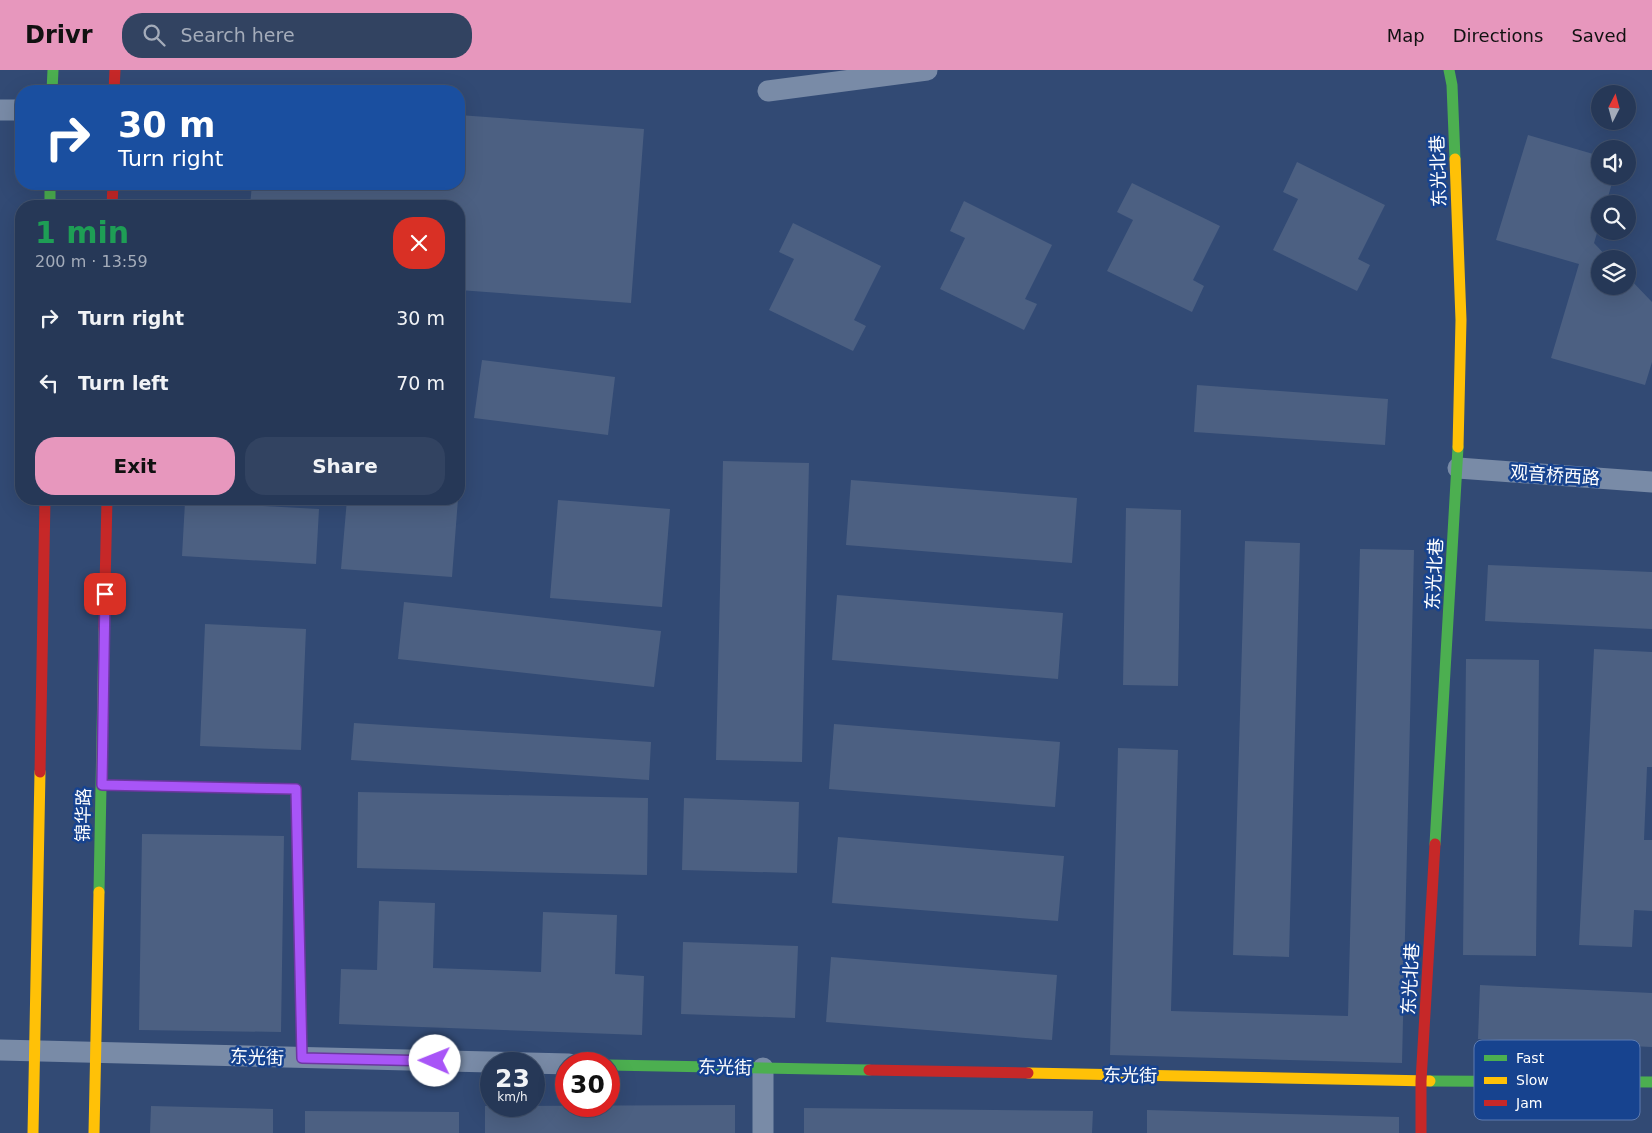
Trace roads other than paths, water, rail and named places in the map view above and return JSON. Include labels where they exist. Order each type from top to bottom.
[{"type":"street","points":[[52,85],[53,70]]},
{"type":"street","points":[[114,85],[115,70]]},
{"type":"street","points":[[768,91],[927,70]]},
{"type":"street","name":"东光北巷","points":[[1421,1133],[1421,1081],[1458,468],[1461,320],[1452,85],[1448,70]]},
{"type":"street","points":[[0,110],[15,110]]},
{"type":"street","name":"观音桥西路","points":[[1458,468],[1652,482]]},
{"type":"street","points":[[33,1133],[45,505]]},
{"type":"street","name":"锦华路","points":[[94,1133],[107,505]]},
{"type":"street","name":"东光街","points":[[0,1050],[555,1064]]},
{"type":"street","name":"东光街","points":[[620,1065],[1474,1081]]},
{"type":"street","points":[[763,1068],[763,1133]]},
{"type":"lane","points":[[102,785],[296,789],[302,1058]]}]
